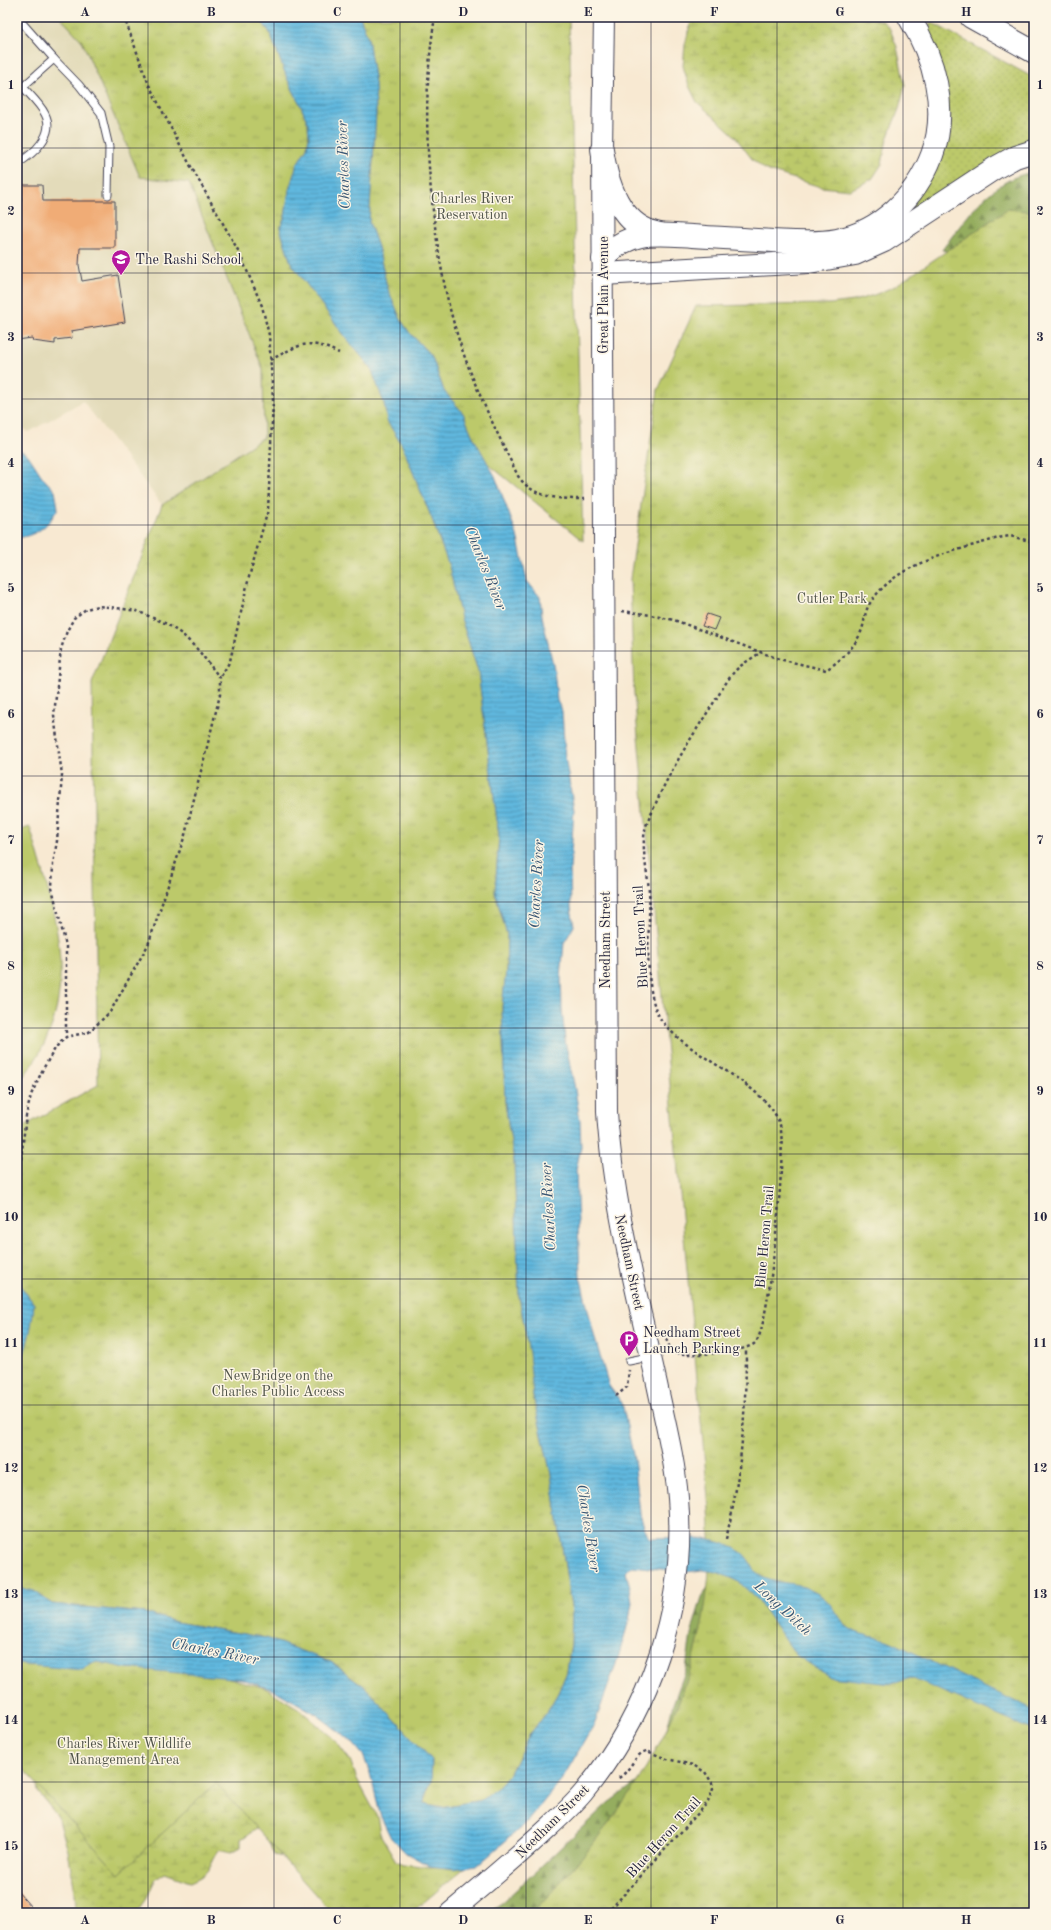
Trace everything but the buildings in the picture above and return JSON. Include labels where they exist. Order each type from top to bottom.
[{"type":"highway","points":[[603,266],[615,246],[631,237],[666,235],[800,242],[830,241],[858,233],[880,222],[897,208],[913,190],[926,170],[934,148],[939,126],[939,100],[934,74],[921,38],[909,17]]},
{"type":"highway","points":[[971,17],[1034,52]]},
{"type":"highway","points":[[602,149],[608,178],[616,199],[624,212],[638,225],[656,233],[666,235]]},
{"type":"highway","points":[[603,266],[808,262],[855,254],[884,241],[995,168],[1015,157],[1034,151]]},
{"type":"main road","name":"Great Plain Avenue","points":[[603,574],[602,149],[604,17]]},
{"type":"main road","name":"Needham Street","points":[[450,1913],[526,1849],[558,1819],[582,1794],[600,1772],[625,1732],[647,1687],[665,1638],[675,1586],[679,1519],[671,1450],[616,1199],[606,1112],[603,574]]},
{"type":"lane","points":[[17,17],[54,59],[79,84],[101,113],[109,147],[108,195]]},
{"type":"lane","points":[[17,92],[54,59]]},
{"type":"lane","points":[[17,164],[40,144],[47,132],[48,125],[45,114],[23,87]]},
{"type":"lane","points":[[629,1362],[651,1356]]},
{"type":"path","points":[[17,1164],[20,1159],[26,1116],[31,1095],[43,1069],[56,1047],[66,1037],[89,1032],[110,1012],[132,977],[148,945],[194,805],[220,695],[220,678],[230,661],[249,577],[268,510],[273,400],[269,335],[262,306],[239,252],[189,163],[149,85],[124,17]]},
{"type":"path","points":[[435,17],[429,65],[427,102],[429,175],[443,282],[458,338],[488,415],[518,476],[524,485],[532,491],[552,497],[603,499]]},
{"type":"path","points":[[270,360],[306,343],[324,346],[339,353]]},
{"type":"path","points":[[603,609],[646,614],[674,620],[761,652],[826,670],[841,659],[859,637],[863,626],[864,615],[870,604],[880,591],[896,577],[922,562],[998,538],[1010,536],[1034,542]]},
{"type":"path","points":[[66,1037],[66,946],[52,888],[62,775],[54,715],[61,649],[67,631],[74,618],[86,609],[98,606],[137,611],[167,624],[183,635],[199,651],[220,678]]},
{"type":"path","name":"Blue Heron Trail","points":[[746,1349],[756,1343],[761,1334],[770,1286],[776,1239],[781,1127],[770,1107],[757,1095],[713,1061],[681,1041],[658,1016],[650,979],[648,956],[649,890],[643,848],[645,829],[660,793],[674,768],[735,671],[761,652]]},
{"type":"path","points":[[646,1332],[663,1331],[670,1350],[673,1353],[682,1355],[746,1349],[746,1383],[740,1462],[735,1499],[726,1539]]},
{"type":"path","points":[[616,1396],[627,1387],[629,1378],[629,1362]]},
{"type":"path","name":"Blue Heron Trail","points":[[600,1772],[611,1780],[617,1779],[626,1773],[640,1754],[647,1751],[702,1769],[709,1777],[713,1789],[708,1802],[607,1913]]},
{"type":"shaded area","name":"The Rashi School","points":[[17,17],[60,17],[82,41],[140,177],[189,183],[263,369],[264,437],[162,505],[83,401],[29,432],[17,425]]},
{"type":"green space","name":"NewBridge on the Charles Public Access","points":[[60,17],[258,17],[269,31],[287,78],[308,124],[309,137],[307,148],[297,164],[289,190],[285,217],[280,228],[291,263],[347,339],[371,368],[384,403],[387,421],[402,445],[449,566],[461,618],[478,671],[499,836],[495,892],[507,935],[506,971],[502,1007],[505,1103],[514,1160],[519,1296],[530,1353],[533,1396],[551,1474],[572,1612],[571,1645],[567,1672],[558,1693],[545,1715],[530,1734],[510,1773],[496,1789],[481,1800],[441,1807],[424,1803],[425,1796],[431,1782],[432,1760],[364,1686],[331,1662],[266,1638],[176,1622],[145,1613],[52,1604],[34,1591],[17,1587],[17,1371],[28,1338],[34,1304],[22,1288],[17,1274],[17,1130],[98,1085],[92,683],[162,505],[264,437],[263,369],[189,183],[140,177],[82,41]]},
{"type":"green space","name":"Charles River Reservation","points":[[360,17],[569,17],[583,541],[487,463],[472,435],[463,413],[444,391],[432,357],[409,332],[401,320],[387,287],[378,247],[369,222],[376,113],[375,84],[368,38]]},
{"type":"green space","points":[[692,17],[860,17],[883,21],[890,29],[897,47],[905,86],[899,109],[887,139],[882,164],[872,179],[850,190],[821,187],[766,170],[752,159],[733,134],[697,102],[689,86],[683,66],[685,45]]},
{"type":"green space","points":[[931,22],[1034,78],[1034,142],[908,214],[904,212],[932,174],[927,28]]},
{"type":"green space","points":[[1034,172],[1034,306],[958,253],[942,250],[960,225],[981,201],[1006,182],[1019,176]]},
{"type":"green space","name":"Cutler Park","points":[[1008,209],[1034,212],[1034,1913],[532,1913],[572,1869],[608,1824],[640,1778],[666,1730],[687,1679],[702,1626],[709,1570],[709,1509],[634,693],[630,579],[658,390],[696,306],[830,304],[854,301],[874,295],[893,287]]},
{"type":"green space","points":[[30,827],[49,894],[56,927],[60,959],[59,991],[53,1023],[39,1054],[17,1084],[17,831]]},
{"type":"green space","points":[[717,1572],[664,1913],[487,1913],[503,1902],[608,1803],[644,1777],[662,1748],[673,1704],[686,1669],[691,1634],[702,1597]]},
{"type":"green space","name":"Charles River Wildlife Management Area","points":[[17,1658],[92,1661],[208,1672],[265,1688],[298,1708],[334,1739],[350,1760],[357,1779],[377,1816],[380,1834],[396,1861],[404,1864],[429,1867],[469,1864],[411,1913],[332,1913],[216,1783],[119,1874],[23,1769],[17,1774]]},
{"type":"green space","points":[[219,1750],[288,1858],[274,1855],[268,1840],[258,1828],[241,1839],[241,1847],[231,1852],[220,1849],[206,1872],[197,1879],[190,1882],[165,1873],[154,1882],[147,1897],[136,1913],[76,1913],[75,1892],[68,1851],[58,1817],[38,1792],[35,1767]]},
{"type":"water","points":[[258,17],[360,17],[368,38],[375,84],[376,113],[369,222],[378,247],[387,287],[401,320],[409,332],[432,357],[444,391],[463,413],[472,435],[495,476],[517,535],[527,581],[540,597],[542,616],[554,669],[557,701],[562,711],[565,757],[574,810],[570,869],[571,907],[574,926],[564,943],[561,977],[565,1041],[580,1120],[581,1147],[576,1170],[580,1276],[595,1339],[609,1386],[622,1403],[634,1459],[640,1513],[644,1528],[650,1538],[697,1538],[719,1542],[730,1546],[741,1552],[756,1572],[762,1577],[798,1585],[825,1598],[847,1627],[852,1630],[861,1634],[892,1642],[1034,1710],[1034,1731],[911,1678],[892,1684],[830,1677],[796,1655],[757,1599],[739,1582],[717,1572],[702,1570],[686,1572],[632,1566],[626,1572],[632,1603],[629,1620],[618,1658],[595,1723],[562,1779],[526,1823],[477,1866],[454,1869],[430,1866],[406,1853],[391,1838],[381,1817],[370,1773],[363,1755],[351,1741],[316,1714],[276,1691],[243,1679],[126,1668],[98,1662],[89,1664],[83,1670],[17,1664],[17,1587],[34,1591],[52,1604],[145,1613],[176,1622],[266,1638],[331,1662],[364,1686],[432,1760],[431,1782],[425,1796],[424,1803],[441,1807],[481,1800],[496,1789],[510,1773],[530,1734],[545,1715],[558,1693],[567,1672],[571,1645],[572,1612],[551,1474],[533,1396],[529,1353],[519,1296],[514,1160],[505,1103],[502,1007],[506,971],[507,935],[495,892],[499,836],[478,671],[461,618],[449,566],[402,445],[387,421],[384,403],[371,368],[347,339],[291,263],[280,228],[285,217],[289,190],[297,164],[307,148],[309,137],[308,124],[287,78],[269,31]]},
{"type":"water","points":[[17,448],[28,455],[43,478],[55,491],[58,508],[42,529],[31,535],[17,538]]},
{"type":"water","points":[[17,1274],[22,1288],[34,1304],[32,1321],[24,1355],[17,1371]]},
{"type":"place","name":"The Rashi School","points":[[121,276]]},
{"type":"place","name":"Needham Street Launch Parking","points":[[629,1357]]},
{"type":"water label","name":"Charles River","points":[[343,165]]},
{"type":"water label","name":"Charles River","points":[[486,568]]},
{"type":"water label","name":"Charles River","points":[[536,884]]},
{"type":"water label","name":"Charles River","points":[[548,1207]]},
{"type":"water label","name":"Charles River","points":[[589,1528]]},
{"type":"water label","name":"Long Ditch","points":[[783,1608]]},
{"type":"water label","name":"Charles River","points":[[215,1651]]}]
